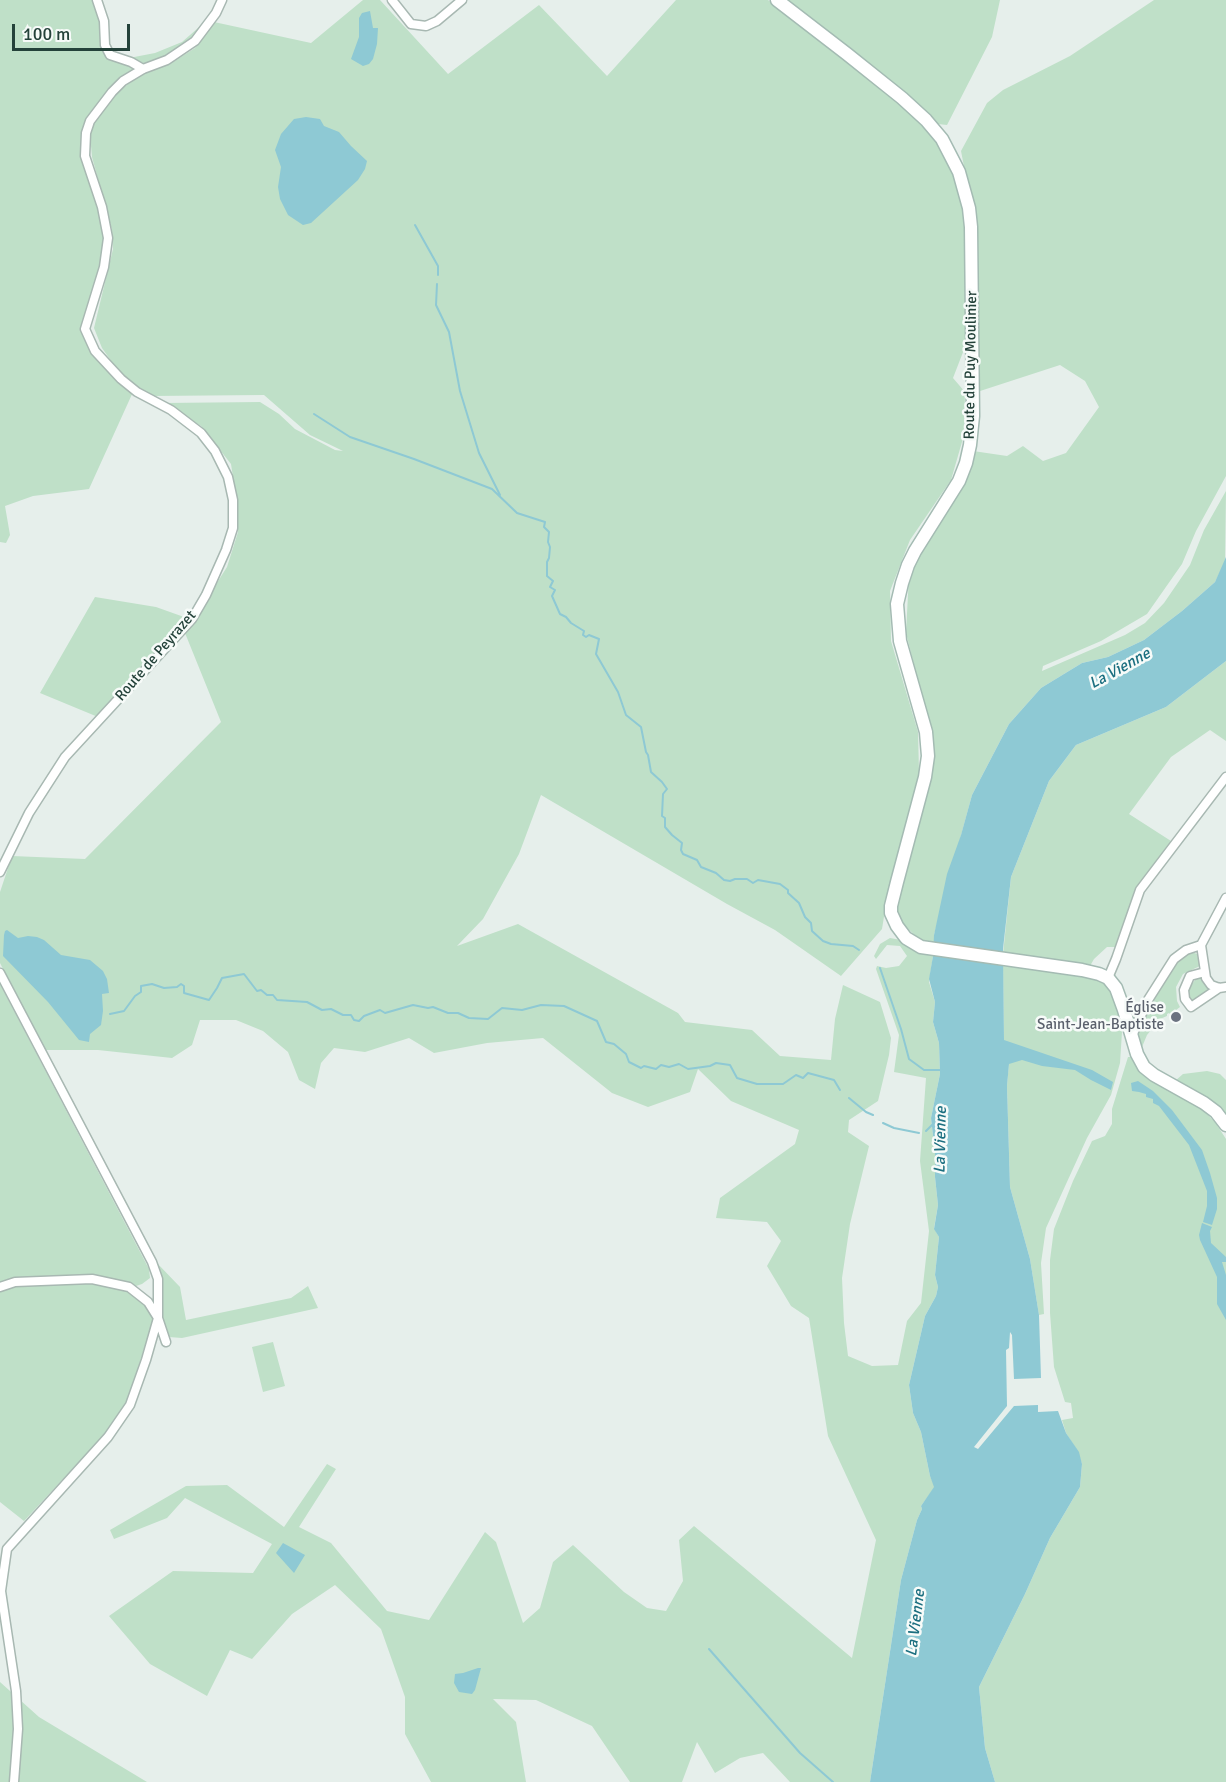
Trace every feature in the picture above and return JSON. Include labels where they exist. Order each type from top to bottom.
[{"type":"main road","name":"Route du Puy Moulinier","points":[[777,0],[902,98],[926,120],[951,154],[964,186],[969,208],[973,346],[973,416],[970,445],[959,481],[908,566],[897,604],[900,641],[926,732],[928,756],[925,777],[891,913],[906,938],[929,948],[1083,970],[1108,978]]},
{"type":"main road","points":[[1108,978],[1116,988],[1137,1054],[1144,1067],[1204,1103],[1226,1125]]},
{"type":"street","points":[[97,0],[104,21],[105,45],[110,56],[131,62],[143,69]]},
{"type":"street","name":"Route de Peyrazet","points":[[0,872],[28,813],[65,757],[192,619],[206,595],[233,528],[233,500],[228,477],[215,451],[201,433],[171,410],[151,401],[121,379],[95,351],[85,329],[105,267],[108,238],[102,207],[85,156],[86,132],[90,121],[123,81],[143,69],[167,60],[195,41],[222,0]]},
{"type":"street","points":[[392,0],[411,24],[426,26],[436,21],[462,0]]},
{"type":"street","points":[[1108,978],[1140,890],[1226,777]]},
{"type":"street","points":[[1223,988],[1211,985],[1206,978],[1201,945],[1226,898]]},
{"type":"street","points":[[1132,1036],[1148,1000],[1173,959],[1186,950],[1201,945]]},
{"type":"street","points":[[1205,972],[1190,976],[1184,990],[1185,999],[1191,1007],[1223,988]]},
{"type":"street","points":[[0,974],[152,1262],[158,1279],[158,1318],[130,1405],[108,1437],[7,1549],[1,1592],[16,1699],[18,1729],[14,1782]]},
{"type":"street","points":[[0,1287],[15,1282],[92,1279],[129,1287],[148,1302],[158,1318],[166,1342]]},
{"type":"green space","points":[[0,0],[92,0],[102,21],[104,47],[125,63],[136,68],[83,131],[82,137],[83,154],[104,235],[103,264],[84,330],[94,352],[133,392],[89,489],[33,496],[5,506],[10,535],[6,543],[0,542]]},
{"type":"green space","points":[[363,0],[380,0],[448,74],[539,5],[607,76],[676,0],[768,0],[922,121],[947,155],[960,192],[967,245],[965,347],[953,378],[965,392],[964,435],[951,480],[910,540],[890,591],[891,641],[918,732],[919,772],[888,892],[882,929],[841,976],[775,930],[541,795],[519,854],[483,919],[457,946],[518,924],[678,1013],[685,1022],[752,1030],[780,1056],[831,1060],[835,1019],[843,985],[880,1002],[891,1038],[889,1055],[878,1101],[849,1120],[848,1132],[869,1146],[850,1224],[842,1278],[848,1356],[872,1366],[898,1365],[907,1321],[921,1303],[929,1231],[920,1161],[926,1078],[894,1072],[899,1035],[876,969],[877,966],[886,968],[899,966],[907,956],[900,946],[887,945],[876,959],[874,956],[880,944],[890,938],[901,940],[921,953],[933,956],[929,982],[935,1002],[933,1022],[939,1043],[940,1074],[931,1118],[938,1205],[934,1228],[939,1237],[935,1275],[938,1287],[936,1296],[925,1316],[909,1385],[913,1413],[921,1432],[930,1476],[935,1487],[921,1506],[901,1580],[870,1782],[790,1782],[763,1753],[740,1758],[715,1773],[697,1742],[682,1782],[630,1782],[592,1726],[536,1700],[493,1699],[516,1722],[526,1782],[431,1782],[405,1734],[405,1697],[381,1629],[335,1585],[292,1614],[252,1659],[230,1650],[207,1696],[150,1664],[109,1616],[173,1571],[253,1573],[272,1544],[185,1498],[167,1518],[114,1539],[110,1530],[186,1486],[227,1485],[284,1527],[327,1464],[336,1469],[299,1527],[331,1543],[387,1611],[429,1620],[485,1532],[496,1542],[523,1623],[540,1608],[553,1562],[573,1545],[624,1592],[647,1608],[666,1611],[683,1581],[679,1540],[694,1526],[852,1658],[876,1540],[828,1436],[809,1318],[791,1306],[767,1266],[781,1241],[767,1222],[716,1218],[720,1198],[795,1144],[799,1130],[731,1101],[698,1069],[690,1092],[648,1107],[612,1093],[543,1038],[487,1043],[434,1053],[409,1038],[365,1052],[334,1048],[321,1063],[315,1089],[299,1080],[288,1052],[263,1031],[236,1020],[200,1020],[192,1045],[172,1058],[98,1050],[44,1050],[0,963],[0,892],[12,856],[85,859],[221,722],[185,633],[227,567],[238,532],[231,464],[201,426],[163,403],[260,402],[279,414],[295,429],[335,450],[343,451],[310,435],[264,395],[151,396],[130,382],[114,365],[102,348],[94,328],[113,249],[112,230],[92,157],[90,135],[95,122],[113,96],[144,73],[170,64],[195,48],[214,22],[311,43]]},
{"type":"green space","points":[[786,0],[1000,0],[992,37],[947,125],[938,124],[834,36]]},
{"type":"green space","points":[[1154,0],[1226,0],[1226,476],[1196,531],[1182,564],[1147,614],[1101,641],[1043,666],[1042,671],[1125,635],[1145,623],[1164,603],[1190,565],[1204,530],[1226,491],[1225,562],[1215,582],[1144,640],[1108,657],[1082,663],[1041,688],[1009,724],[972,795],[934,942],[920,940],[903,924],[897,909],[898,890],[932,775],[932,736],[906,633],[909,575],[937,526],[973,451],[1007,456],[1023,446],[1043,461],[1066,453],[1099,407],[1085,381],[1060,365],[977,392],[978,238],[961,151],[987,103],[1003,90],[1070,56]]},
{"type":"green space","points":[[206,21],[186,44],[164,58],[144,63],[115,55],[109,47],[129,58],[155,53],[182,42]]},
{"type":"green space","points":[[95,597],[156,607],[184,617],[185,621],[98,717],[40,693]]},
{"type":"green space","points":[[1226,661],[1226,741],[1210,730],[1171,757],[1129,814],[1171,841],[1134,892],[1116,947],[1107,947],[1090,966],[1003,954],[1011,877],[1049,781],[1076,745],[1166,707]]},
{"type":"green space","points":[[1190,951],[1197,954],[1200,966],[1183,974],[1176,987],[1180,1007],[1160,1019],[1147,1035],[1140,1049],[1137,1037],[1146,1009],[1174,963]]},
{"type":"green space","points":[[1003,966],[1089,976],[1106,983],[1114,996],[1121,1020],[1120,1063],[1111,1095],[1087,1138],[1046,1228],[1041,1263],[1044,1314],[1039,1315],[1030,1259],[1010,1187],[1007,1086],[1009,1063],[1004,1040]]},
{"type":"green space","points":[[1201,977],[1210,989],[1192,1002],[1187,990],[1196,979]]},
{"type":"green space","points":[[0,984],[149,1269],[150,1278],[133,1287],[102,1278],[84,1283],[119,1288],[134,1295],[148,1307],[153,1319],[132,1388],[123,1408],[103,1436],[24,1521],[0,1502]]},
{"type":"green space","points":[[1128,1057],[1131,1057],[1140,1069],[1157,1083],[1203,1110],[1215,1122],[1226,1139],[1226,1782],[995,1782],[985,1748],[979,1687],[1050,1538],[1080,1487],[1082,1464],[1062,1420],[1073,1418],[1071,1403],[1065,1402],[1054,1367],[1050,1313],[1050,1260],[1054,1229],[1092,1141],[1105,1136],[1112,1124],[1112,1109]]},
{"type":"green space","points":[[1207,1071],[1220,1074],[1226,1080],[1226,1121],[1175,1081],[1183,1074]]},
{"type":"green space","points":[[156,1262],[180,1287],[186,1320],[291,1298],[308,1286],[318,1308],[182,1338],[169,1337],[162,1321]]},
{"type":"green space","points":[[273,1342],[285,1386],[263,1392],[252,1347]]},
{"type":"green space","points":[[0,1682],[39,1717],[147,1782],[0,1782]]},
{"type":"water","points":[[370,11],[373,28],[378,28],[377,44],[373,59],[369,64],[363,66],[351,59],[359,37],[359,18],[362,13]]},
{"type":"water","points":[[306,117],[320,119],[324,126],[339,132],[367,161],[358,180],[311,223],[303,225],[288,215],[280,199],[278,187],[281,167],[275,150],[281,134],[294,119]]},
{"type":"water","name":"La Vienne","points":[[1226,557],[1226,661],[1166,707],[1076,745],[1049,781],[1011,877],[1003,949],[1004,1040],[1092,1070],[1113,1082],[1111,1090],[1075,1070],[1042,1066],[1022,1060],[1009,1064],[1007,1086],[1010,1187],[1030,1259],[1039,1315],[1041,1378],[1014,1379],[1010,1332],[1009,1348],[1006,1350],[1007,1406],[974,1447],[978,1449],[1014,1406],[1038,1405],[1038,1412],[1058,1411],[1066,1433],[1079,1452],[1082,1464],[1080,1487],[1050,1538],[979,1687],[985,1748],[995,1782],[870,1782],[901,1580],[921,1506],[934,1487],[921,1432],[913,1413],[909,1385],[925,1316],[936,1296],[938,1287],[935,1275],[939,1237],[934,1229],[938,1205],[931,1118],[940,1074],[939,1043],[933,1022],[935,1002],[929,979],[934,935],[947,874],[972,795],[1009,724],[1041,688],[1082,663],[1108,657],[1144,640],[1182,611],[1215,582]]},
{"type":"water","points":[[7,930],[18,938],[37,937],[61,955],[90,960],[103,971],[109,993],[102,994],[101,1025],[90,1034],[89,1042],[79,1040],[48,1002],[3,956],[4,935]]},
{"type":"water","points":[[1138,1081],[1153,1091],[1172,1110],[1202,1150],[1217,1198],[1217,1209],[1212,1225],[1203,1222],[1207,1206],[1207,1191],[1189,1145],[1159,1106],[1153,1103],[1153,1099],[1146,1097],[1146,1094],[1132,1091],[1131,1083]]},
{"type":"water","points":[[1202,1223],[1212,1227],[1211,1243],[1226,1257],[1226,1262],[1222,1262],[1226,1275],[1226,1320],[1217,1304],[1217,1277],[1200,1240]]},
{"type":"water","points":[[283,1543],[305,1555],[294,1573],[276,1553]]},
{"type":"water","points":[[481,1668],[472,1694],[459,1692],[454,1683],[455,1674]]},
{"type":"waterway","points":[[415,225],[438,266],[438,275]]},
{"type":"waterway","points":[[437,284],[436,305],[449,332],[460,391],[479,453],[500,495]]},
{"type":"waterway","points":[[314,414],[350,437],[492,489],[517,513],[545,522],[544,527],[549,532],[550,547],[547,576],[553,581],[550,587],[555,590],[552,596],[560,614],[584,631],[583,635],[586,637],[589,635],[599,639],[596,654],[618,692],[626,715],[641,727],[651,772],[667,789],[663,794],[662,816],[665,818],[665,827],[682,843],[683,854],[697,860],[701,867],[716,873],[724,880],[747,879],[753,883],[758,880],[780,884],[799,903],[805,917],[811,923],[812,931],[823,941],[853,946],[859,950]]},
{"type":"waterway","points":[[880,968],[909,1059],[924,1070],[942,1070]]},
{"type":"waterway","points":[[110,1014],[124,1011],[135,996],[141,992],[141,986],[152,984],[164,988],[177,987],[181,984],[184,986],[184,993],[209,1000],[222,978],[244,974],[257,991],[261,990],[267,995],[273,995],[277,1000],[307,1002],[322,1010],[331,1009],[343,1015],[351,1015],[354,1020],[359,1021],[364,1016],[380,1010],[385,1013],[413,1005],[433,1007],[469,1018],[488,1019],[502,1008],[522,1010],[541,1005],[564,1006],[597,1021],[606,1042],[614,1044],[626,1054],[629,1062],[641,1068],[644,1066],[656,1069],[661,1065],[669,1067],[679,1064],[688,1069],[716,1063],[730,1065],[737,1078],[757,1084],[783,1084],[796,1075],[803,1078],[808,1073],[834,1080],[840,1090]]},
{"type":"waterway","points":[[849,1098],[873,1115]]},
{"type":"waterway","points":[[883,1123],[894,1128],[919,1133]]},
{"type":"waterway","name":"La Vienne","points":[[926,1131],[934,1123]]},
{"type":"waterway","points":[[709,1649],[800,1753],[833,1782]]},
{"type":"place","name":"Église Saint-Jean-Baptiste","points":[[1176,1017]]}]
